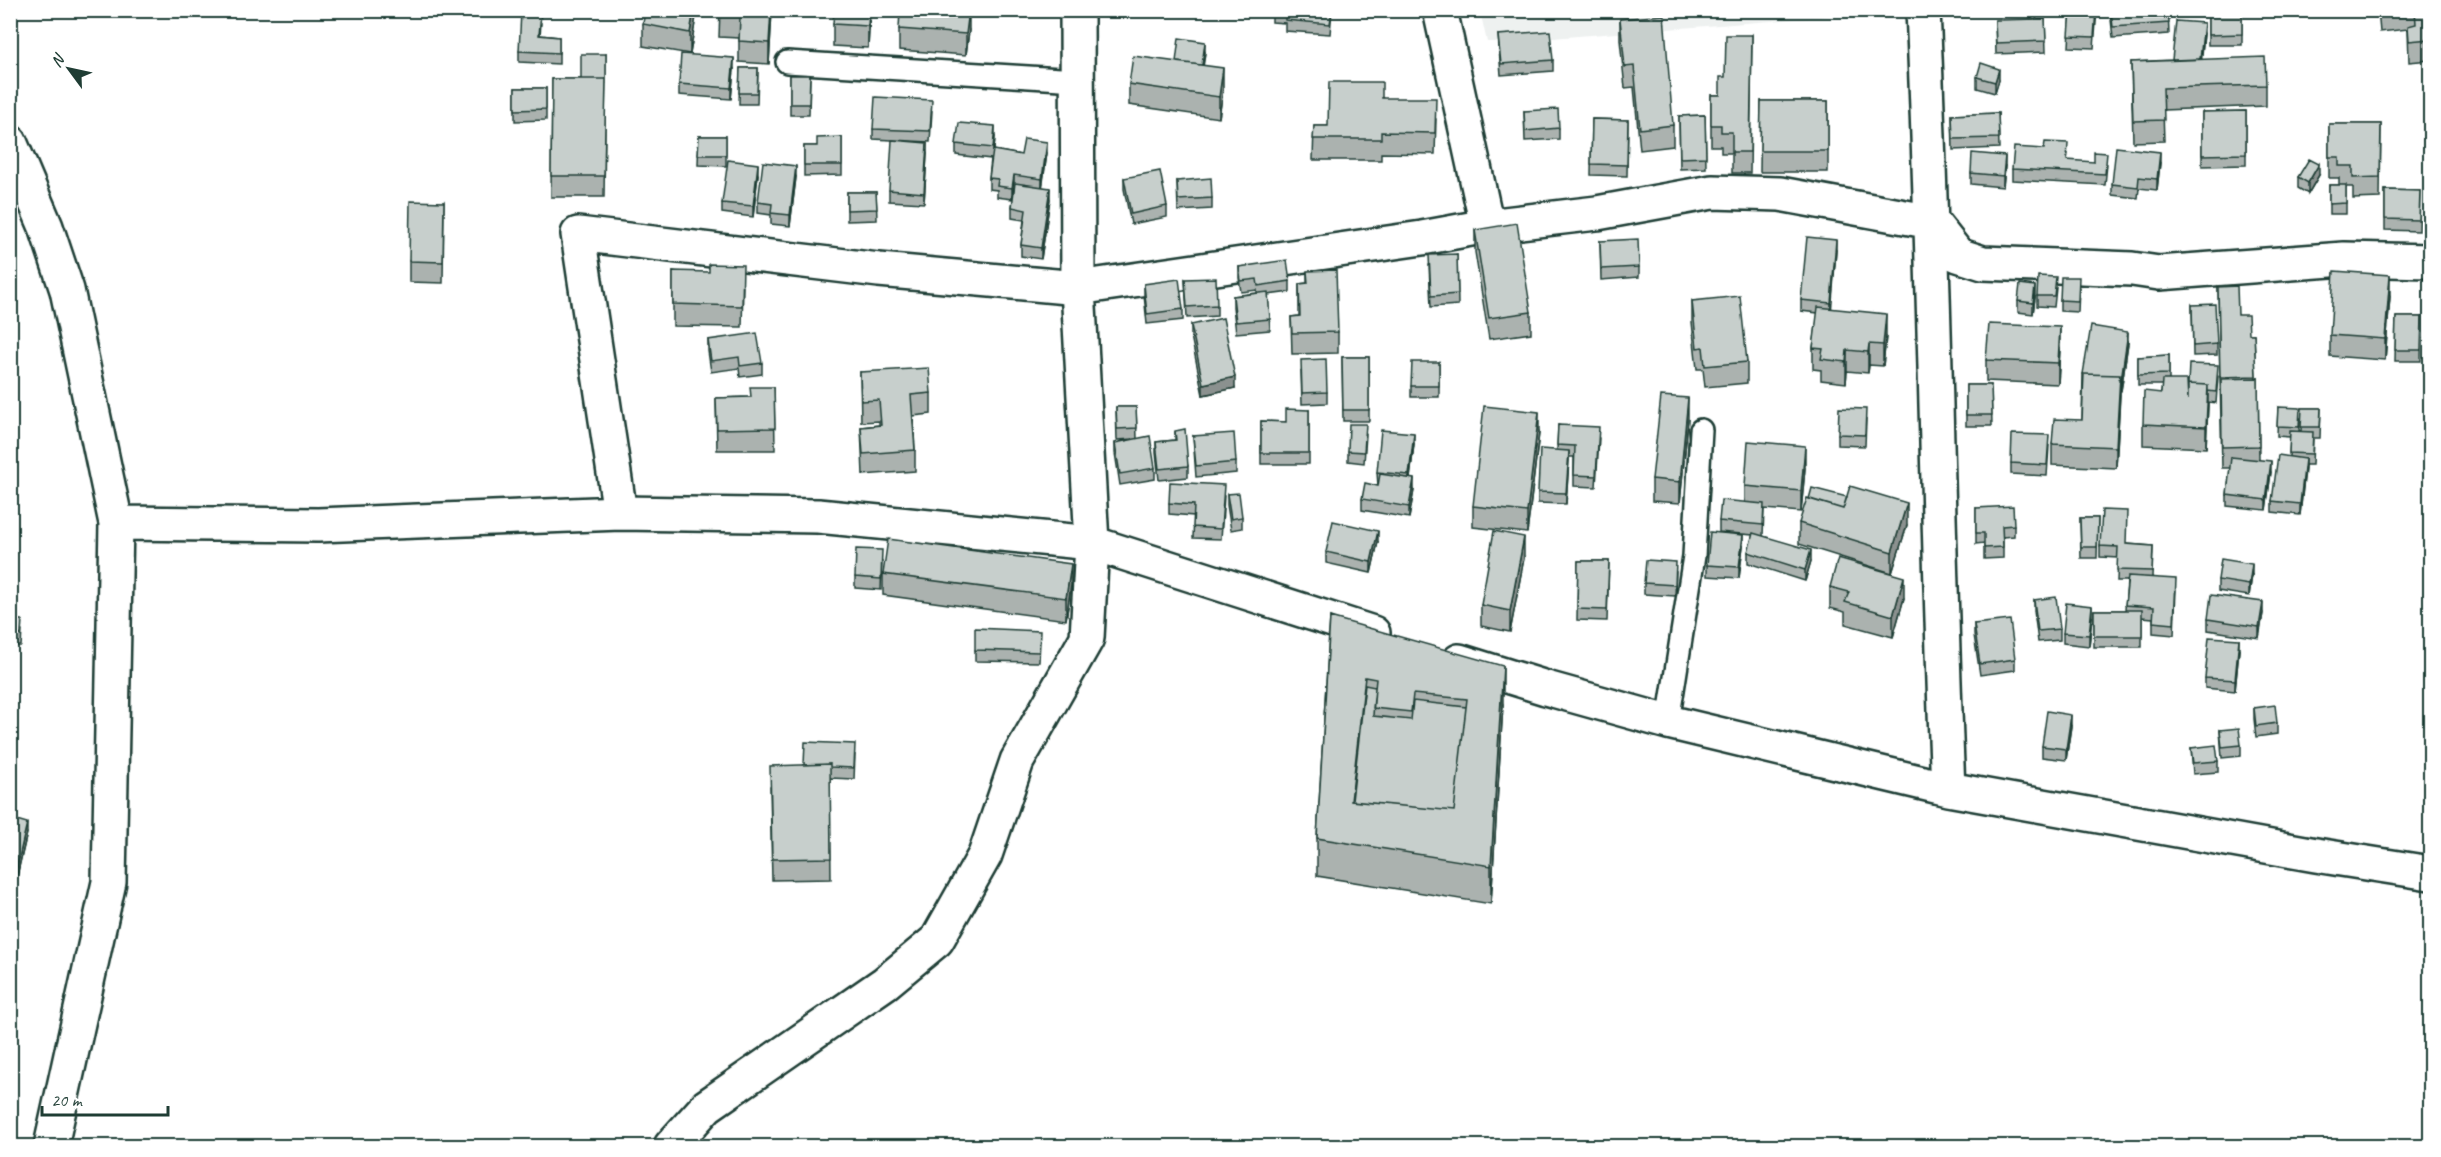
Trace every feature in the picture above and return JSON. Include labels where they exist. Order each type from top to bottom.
[{"type":"street","points":[[671,1146],[707,1106],[885,983],[937,939],[985,855],[1017,761],[1087,638],[1092,543],[1078,288],[1077,10]]},
{"type":"street","points":[[1440,10],[1487,226]]},
{"type":"street","points":[[1923,10],[1932,222],[1939,580],[1948,789]]},
{"type":"street","points":[[10,142],[46,227],[67,290],[116,523],[109,882],[51,1146]]},
{"type":"street","points":[[620,513],[578,234],[879,270],[1078,288],[1422,238],[1487,226],[1597,213],[1712,192],[1780,194],[1932,222],[1958,255],[1983,263],[2132,269],[2159,273],[2344,259],[2430,261]]},
{"type":"street","points":[[116,523],[318,525],[620,513],[818,516],[1092,543],[1401,642]]},
{"type":"street","points":[[1435,653],[1546,688],[1668,722],[1948,789],[2316,855],[2430,873]]},
{"type":"lane","points":[[787,62],[1077,80]]},
{"type":"lane","points":[[1668,722],[1694,556],[1701,430]]},
{"type":"shaded area","points":[[1899,10],[1501,42],[1487,42],[1480,11]]},
{"type":"building","points":[[645,10],[694,10],[690,33],[643,24]]},
{"type":"building","points":[[720,10],[771,10],[769,43],[739,41],[740,17],[719,16]]},
{"type":"building","points":[[834,10],[869,10],[868,26],[833,24]]},
{"type":"building","points":[[900,10],[969,10],[966,34],[899,29]]},
{"type":"building","points":[[1272,10],[1332,10],[1330,24],[1285,20],[1285,12]]},
{"type":"building","points":[[2071,10],[2096,10],[2094,37],[2069,36]]},
{"type":"building","points":[[2111,10],[2168,10],[2169,23],[2113,27]]},
{"type":"building","points":[[2208,10],[2242,10],[2242,34],[2208,35]]},
{"type":"building","points":[[2415,10],[2430,10],[2430,39],[2409,41],[2408,26],[2416,24]]},
{"type":"building","points":[[521,12],[541,13],[539,35],[559,37],[559,53],[519,51]]},
{"type":"building","points":[[1664,15],[1673,125],[1640,129],[1634,66],[1625,67],[1620,19]]},
{"type":"building","points":[[2045,19],[2046,41],[1996,43],[1995,20]]},
{"type":"building","points":[[2176,21],[2204,23],[2200,59],[2172,60]]},
{"type":"building","points":[[1550,31],[1553,60],[1501,64],[1498,35]]},
{"type":"building","points":[[1726,35],[1752,35],[1750,152],[1732,152],[1732,132],[1721,132],[1721,125],[1711,125],[1711,95],[1720,95],[1720,77],[1725,77]]},
{"type":"building","points":[[1179,38],[1205,42],[1202,65],[1176,62]]},
{"type":"building","points":[[581,54],[606,54],[606,79],[581,79]]},
{"type":"building","points":[[681,54],[734,58],[731,88],[679,84]]},
{"type":"building","points":[[1133,56],[1223,68],[1219,97],[1129,84]]},
{"type":"building","points":[[2265,57],[2266,85],[2163,88],[2164,120],[2133,121],[2131,62]]},
{"type":"building","points":[[1981,63],[1999,69],[1995,82],[1977,77]]},
{"type":"building","points":[[740,68],[758,68],[757,93],[739,93]]},
{"type":"building","points":[[790,75],[810,75],[809,104],[790,104]]},
{"type":"building","points":[[552,79],[606,79],[604,176],[551,176]]},
{"type":"building","points":[[1329,82],[1382,82],[1382,98],[1436,98],[1435,133],[1381,132],[1381,139],[1313,139],[1314,126],[1328,126]]},
{"type":"building","points":[[515,88],[546,88],[546,109],[515,110]]},
{"type":"building","points":[[875,97],[932,100],[930,131],[873,129]]},
{"type":"building","points":[[1761,101],[1828,101],[1828,151],[1760,151]]},
{"type":"building","points":[[1558,109],[1559,128],[1525,131],[1524,111]]},
{"type":"building","points":[[2246,111],[2246,154],[2202,155],[2202,112]]},
{"type":"building","points":[[1998,113],[1999,138],[1953,139],[1952,115]]},
{"type":"building","points":[[1705,115],[1706,157],[1680,158],[1679,116]]},
{"type":"building","points":[[1592,119],[1628,120],[1627,165],[1591,164]]},
{"type":"building","points":[[959,123],[995,126],[993,148],[956,144]]},
{"type":"building","points":[[2329,124],[2381,124],[2380,177],[2353,178],[2353,166],[2339,166],[2339,157],[2329,157]]},
{"type":"building","points":[[699,136],[726,136],[726,155],[698,155]]},
{"type":"building","points":[[842,137],[842,165],[804,165],[804,146],[817,146],[817,138]]},
{"type":"building","points":[[1024,139],[1047,142],[1042,179],[1014,175],[1012,188],[997,186],[998,179],[989,178],[993,150],[1021,155]]},
{"type":"building","points":[[892,140],[927,143],[924,193],[889,190]]},
{"type":"building","points":[[2045,142],[2068,143],[2067,160],[2094,162],[2094,152],[2107,153],[2105,174],[2012,169],[2014,147],[2044,149]]},
{"type":"building","points":[[2116,147],[2160,152],[2157,179],[2139,177],[2138,187],[2112,184]]},
{"type":"building","points":[[1972,153],[2005,156],[2003,176],[1971,173]]},
{"type":"building","points":[[2309,159],[2319,164],[2308,183],[2298,177]]},
{"type":"building","points":[[728,160],[758,164],[753,206],[722,203]]},
{"type":"building","points":[[763,162],[796,166],[790,215],[771,213],[772,204],[758,202]]},
{"type":"building","points":[[1160,171],[1167,206],[1131,214],[1124,178]]},
{"type":"building","points":[[1211,178],[1212,198],[1178,200],[1177,181]]},
{"type":"building","points":[[1015,183],[1050,188],[1041,248],[1021,245],[1026,210],[1012,207]]},
{"type":"building","points":[[2329,185],[2346,185],[2346,203],[2329,204]]},
{"type":"building","points":[[2385,190],[2420,191],[2419,220],[2385,219]]},
{"type":"building","points":[[847,192],[876,192],[877,209],[847,210]]},
{"type":"building","points":[[410,201],[444,202],[443,262],[409,261]]},
{"type":"building","points":[[1517,223],[1531,312],[1489,318],[1475,230]]},
{"type":"building","points":[[1807,237],[1836,240],[1831,303],[1801,300]]},
{"type":"building","points":[[1638,239],[1639,267],[1601,269],[1600,241]]},
{"type":"building","points":[[1457,254],[1458,294],[1431,296],[1429,255]]},
{"type":"building","points":[[1287,260],[1290,281],[1258,286],[1257,279],[1241,281],[1239,267]]},
{"type":"building","points":[[709,264],[743,265],[742,306],[673,304],[673,271],[709,272]]},
{"type":"building","points":[[1336,270],[1338,332],[1292,333],[1291,317],[1300,316],[1299,284],[1308,283],[1307,271]]},
{"type":"building","points":[[2334,271],[2390,275],[2385,339],[2330,335]]},
{"type":"building","points":[[2038,276],[2056,277],[2054,296],[2037,296]]},
{"type":"building","points":[[2061,277],[2079,277],[2078,301],[2060,300]]},
{"type":"building","points":[[1216,278],[1217,305],[1187,307],[1185,279]]},
{"type":"building","points":[[1179,279],[1183,309],[1147,314],[1144,284]]},
{"type":"building","points":[[2020,284],[2035,286],[2033,303],[2018,301]]},
{"type":"building","points":[[2237,286],[2238,315],[2248,315],[2249,334],[2254,334],[2256,376],[2220,377],[2218,287]]},
{"type":"building","points":[[1268,292],[1270,319],[1236,322],[1233,296]]},
{"type":"building","points":[[1740,296],[1747,362],[1705,366],[1703,347],[1697,348],[1692,301]]},
{"type":"building","points":[[2215,304],[2217,344],[2193,346],[2192,305]]},
{"type":"building","points":[[1818,307],[1886,314],[1883,345],[1869,344],[1868,352],[1847,350],[1846,362],[1821,359],[1823,349],[1813,348]]},
{"type":"building","points":[[2396,317],[2422,317],[2421,350],[2395,350]]},
{"type":"building","points":[[1223,318],[1235,377],[1203,384],[1191,325]]},
{"type":"building","points":[[1989,324],[2060,327],[2058,363],[1986,360]]},
{"type":"building","points":[[2091,326],[2128,332],[2121,380],[2119,380],[2120,375],[2083,374]]},
{"type":"building","points":[[757,333],[762,363],[740,366],[739,357],[711,361],[708,340]]},
{"type":"building","points":[[2169,355],[2169,374],[2138,375],[2138,357]]},
{"type":"building","points":[[1342,357],[1369,357],[1369,410],[1343,410]]},
{"type":"building","points":[[1326,359],[1327,392],[1302,393],[1301,360]]},
{"type":"building","points":[[1412,362],[1439,362],[1439,386],[1411,386]]},
{"type":"building","points":[[2189,364],[2218,365],[2216,392],[2208,391],[2208,385],[2188,384]]},
{"type":"building","points":[[929,368],[931,393],[911,395],[915,450],[863,454],[861,427],[881,425],[879,400],[861,401],[860,372]]},
{"type":"building","points":[[2084,374],[2120,375],[2116,447],[2052,444],[2054,419],[2082,420]]},
{"type":"building","points":[[2258,378],[2259,446],[2222,447],[2221,379]]},
{"type":"building","points":[[2162,380],[2187,380],[2188,400],[2188,384],[2208,385],[2206,427],[2143,424],[2144,391],[2161,393]]},
{"type":"building","points":[[1966,385],[1991,385],[1992,415],[1966,415]]},
{"type":"building","points":[[750,387],[774,387],[775,428],[717,429],[716,398],[751,397]]},
{"type":"building","points":[[1661,396],[1688,398],[1680,482],[1652,479]]},
{"type":"building","points":[[1484,406],[1539,412],[1527,512],[1473,506]]},
{"type":"building","points":[[1116,407],[1136,407],[1137,428],[1117,429]]},
{"type":"building","points":[[2278,407],[2300,408],[2299,427],[2277,426]]},
{"type":"building","points":[[1839,408],[1866,409],[1865,435],[1838,434]]},
{"type":"building","points":[[2302,408],[2321,408],[2320,427],[2301,427]]},
{"type":"building","points":[[1286,409],[1309,410],[1309,453],[1261,453],[1261,421],[1286,422]]},
{"type":"building","points":[[1349,424],[1366,424],[1364,452],[1348,451]]},
{"type":"building","points":[[1558,425],[1599,427],[1596,476],[1574,475],[1575,446],[1557,445]]},
{"type":"building","points":[[1185,429],[1188,466],[1159,469],[1156,442],[1176,440],[1175,431]]},
{"type":"building","points":[[1381,430],[1414,433],[1409,475],[1377,472]]},
{"type":"building","points":[[2290,431],[2313,432],[2312,454],[2289,453]]},
{"type":"building","points":[[1234,433],[1236,462],[1196,466],[1193,436]]},
{"type":"building","points":[[2012,434],[2049,435],[2047,465],[2011,463]]},
{"type":"building","points":[[1150,436],[1155,468],[1120,474],[1115,443]]},
{"type":"building","points":[[1748,441],[1805,446],[1801,491],[1745,486]]},
{"type":"building","points":[[1540,449],[1569,451],[1566,493],[1538,492]]},
{"type":"building","points":[[2278,455],[2305,459],[2300,504],[2272,501]]},
{"type":"building","points":[[2231,457],[2271,461],[2266,500],[2227,495]]},
{"type":"building","points":[[1380,474],[1414,479],[1409,507],[1362,499],[1365,483],[1378,486]]},
{"type":"building","points":[[1170,482],[1224,485],[1221,529],[1193,527],[1194,505],[1169,503]]},
{"type":"building","points":[[1850,486],[1907,503],[1892,552],[1799,523],[1807,498],[1843,509]]},
{"type":"building","points":[[1812,488],[1847,497],[1843,509],[1809,499]]},
{"type":"building","points":[[1239,493],[1242,517],[1231,519],[1227,494]]},
{"type":"building","points":[[1721,500],[1764,504],[1763,525],[1719,521]]},
{"type":"building","points":[[2013,506],[2014,525],[2002,526],[2003,547],[1984,548],[1984,533],[1976,533],[1976,508]]},
{"type":"building","points":[[2102,510],[2127,511],[2126,544],[2153,546],[2152,571],[2117,570],[2118,547],[2100,546]]},
{"type":"building","points":[[2080,518],[2098,518],[2097,547],[2081,547]]},
{"type":"building","points":[[1333,521],[1378,531],[1371,562],[1326,552]]},
{"type":"building","points":[[1494,531],[1524,537],[1510,611],[1481,605]]},
{"type":"building","points":[[1710,532],[1743,535],[1739,567],[1707,565]]},
{"type":"building","points":[[1753,533],[1811,550],[1805,570],[1748,552]]},
{"type":"building","points":[[888,539],[1071,564],[1066,598],[883,574]]},
{"type":"building","points":[[856,549],[882,550],[881,579],[855,577]]},
{"type":"building","points":[[1838,558],[1904,577],[1893,616],[1845,602],[1849,592],[1830,587]]},
{"type":"building","points":[[2221,559],[2252,564],[2249,585],[2218,580]]},
{"type":"building","points":[[1646,560],[1676,562],[1675,585],[1644,583]]},
{"type":"building","points":[[1578,561],[1609,561],[1607,610],[1577,609]]},
{"type":"building","points":[[2128,576],[2176,579],[2174,624],[2153,622],[2154,607],[2125,605]]},
{"type":"building","points":[[2211,595],[2263,602],[2259,627],[2208,619]]},
{"type":"building","points":[[2056,597],[2060,629],[2038,631],[2034,600]]},
{"type":"building","points":[[2066,603],[2092,606],[2089,635],[2063,633]]},
{"type":"building","points":[[2094,610],[2142,610],[2142,636],[2094,636]]},
{"type":"building","points":[[1330,617],[1503,666],[1491,866],[1317,838]],"holes":[[[1365,677],[1376,679],[1373,708],[1411,712],[1413,694],[1467,699],[1454,811],[1351,801]]]},
{"type":"building","points":[[10,620],[22,620],[21,635],[10,635]]},
{"type":"building","points":[[2010,620],[2015,659],[1980,664],[1974,624]]},
{"type":"building","points":[[975,628],[1040,631],[1039,652],[975,650]]},
{"type":"building","points":[[2209,637],[2239,639],[2235,680],[2205,678]]},
{"type":"building","points":[[1365,685],[1375,687],[1373,716],[1411,720],[1413,701],[1466,707],[1454,811],[1352,801]]},
{"type":"building","points":[[2275,705],[2277,723],[2256,726],[2254,708]]},
{"type":"building","points":[[2047,711],[2071,715],[2066,749],[2042,746]]},
{"type":"building","points":[[2239,728],[2241,745],[2222,747],[2220,730]]},
{"type":"building","points":[[805,742],[855,744],[854,768],[830,767],[830,764],[804,765]]},
{"type":"building","points":[[2216,745],[2218,761],[2193,763],[2191,748]]},
{"type":"building","points":[[830,764],[831,858],[772,859],[770,766]]},
{"type":"building","points":[[10,818],[27,823],[16,870],[10,868]]},
{"type":"building","points":[[10,887],[15,888],[10,905]]}]
